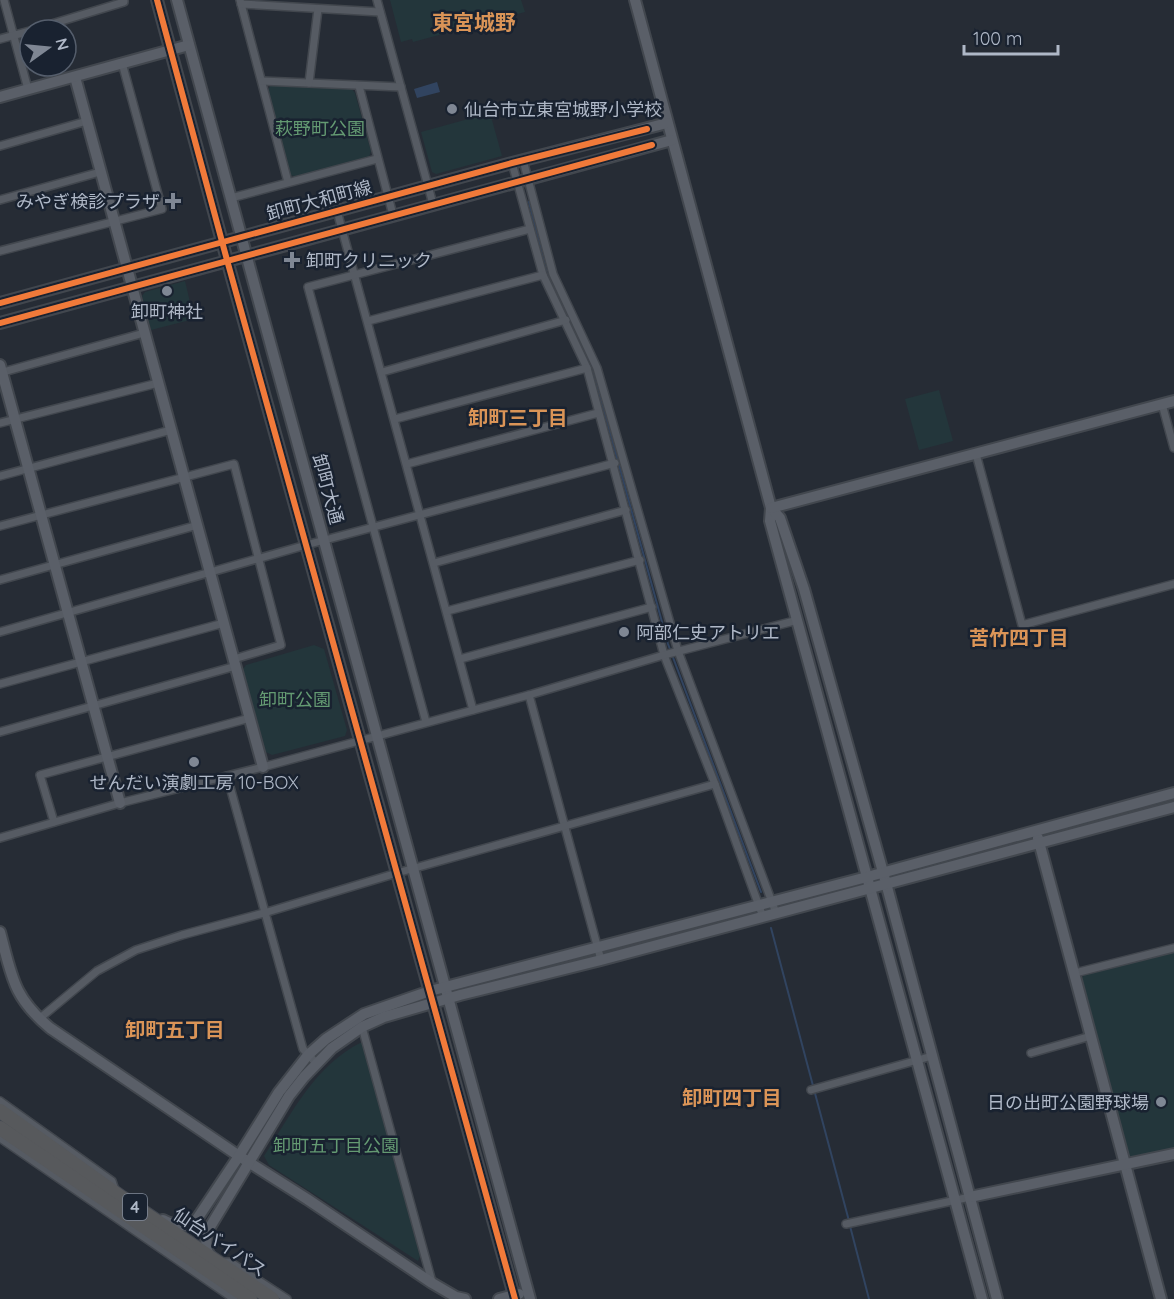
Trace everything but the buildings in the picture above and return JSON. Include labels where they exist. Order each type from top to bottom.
[{"type":"highway","name":"仙台バイパス","points":[[0,1111],[272,1299]]},
{"type":"highway","name":"仙台バイパス","points":[[0,1128],[236,1296],[250,1299]]},
{"type":"street","points":[[4,0],[28,89]]},
{"type":"street","points":[[71,18],[124,2],[124,0]]},
{"type":"street","points":[[157,0],[514,1297]]},
{"type":"street","name":"卸町大通","points":[[177,0],[529,1295]]},
{"type":"street","points":[[377,0],[433,204]]},
{"type":"street","points":[[635,0],[771,508],[770,521],[982,1299]]},
{"type":"street","points":[[288,182],[241,2],[380,12]]},
{"type":"street","points":[[309,83],[318,9]]},
{"type":"street","points":[[0,39],[18,35]]},
{"type":"street","points":[[78,75],[189,45]]},
{"type":"street","points":[[0,251],[162,209],[122,63]]},
{"type":"street","points":[[0,97],[68,78]]},
{"type":"street","points":[[76,78],[263,767]]},
{"type":"street","points":[[262,81],[400,87]]},
{"type":"street","points":[[359,86],[393,215]]},
{"type":"street","points":[[0,146],[87,121]]},
{"type":"street","name":"卸町大和町線","points":[[0,303],[667,123]]},
{"type":"street","name":"卸町大和町線","points":[[0,323],[672,140]]},
{"type":"street","points":[[231,198],[377,159]]},
{"type":"street","points":[[517,162],[554,274],[597,368],[678,651],[776,913]]},
{"type":"street","points":[[0,200],[100,172]]},
{"type":"street","points":[[522,180],[530,229],[543,275],[587,368],[667,654],[763,917]]},
{"type":"street","points":[[337,211],[473,710]]},
{"type":"street","points":[[426,722],[308,287],[530,229]]},
{"type":"street","points":[[368,321],[543,275]]},
{"type":"street","points":[[382,372],[566,320]]},
{"type":"street","points":[[120,803],[1,370],[144,333]]},
{"type":"street","points":[[395,419],[587,368]]},
{"type":"street","points":[[0,423],[158,383]]},
{"type":"street","points":[[771,508],[1174,401]]},
{"type":"street","points":[[1162,404],[1174,448]]},
{"type":"street","points":[[407,464],[598,413]]},
{"type":"street","points":[[0,476],[171,430]]},
{"type":"street","points":[[976,453],[1023,625],[1174,584]]},
{"type":"street","points":[[0,632],[210,571],[623,461]]},
{"type":"street","points":[[0,526],[234,464],[281,645],[93,707],[0,732]]},
{"type":"street","points":[[771,508],[780,518],[804,589],[883,871],[997,1299]]},
{"type":"street","points":[[434,563],[626,510]]},
{"type":"street","points":[[0,580],[198,525]]},
{"type":"street","points":[[447,611],[640,560]]},
{"type":"street","points":[[460,659],[652,607]]},
{"type":"street","points":[[0,838],[120,803],[263,767],[529,695],[667,654],[798,620]]},
{"type":"street","points":[[0,684],[224,623]]},
{"type":"street","points":[[529,695],[601,960]]},
{"type":"street","points":[[54,822],[40,775],[250,718]]},
{"type":"street","points":[[228,776],[303,1049],[312,1059]]},
{"type":"street","points":[[39,1019],[97,971],[136,951],[182,935],[715,784]]},
{"type":"street","points":[[447,993],[601,960],[763,917],[869,882],[883,871],[1174,793]]},
{"type":"street","points":[[287,1299],[230,1262],[213,1260],[206,1248],[207,1232],[326,1039],[364,1014],[447,993],[598,948],[759,905],[869,882],[886,883],[1174,807]]},
{"type":"street","points":[[1035,830],[1161,1299]]},
{"type":"street","points":[[0,932],[19,996],[39,1019],[239,1156],[432,1283],[465,1299]]},
{"type":"street","points":[[1075,973],[1174,948]]},
{"type":"street","points":[[0,1101],[112,1182],[120,1196],[173,1225],[186,1226],[200,1217],[279,1092],[312,1059],[362,1027],[432,997]]},
{"type":"street","points":[[362,1027],[432,1283]]},
{"type":"street","points":[[1031,1053],[1091,1036]]},
{"type":"street","points":[[815,1089],[932,1056]]},
{"type":"street","points":[[0,1138],[236,1296]]},
{"type":"street","points":[[849,1224],[1174,1154]]},
{"type":"street","points":[[499,1299],[529,1295]]},
{"type":"green space","points":[[390,0],[521,0],[525,12],[413,42],[412,39],[401,42]]},
{"type":"green space","name":"萩野町公園","points":[[271,85],[351,88],[355,93],[371,151],[369,157],[298,177],[290,175],[267,91]]},
{"type":"green space","points":[[490,113],[502,156],[436,174],[432,172],[421,132]]},
{"type":"green space","points":[[185,281],[194,319],[151,330],[142,296],[145,292]]},
{"type":"green space","points":[[939,390],[953,441],[919,450],[905,399]]},
{"type":"green space","name":"卸町公園","points":[[314,645],[324,649],[347,730],[345,736],[272,755],[266,752],[243,669],[246,665]]},
{"type":"green space","points":[[1174,952],[1174,1149],[1132,1157],[1127,1154],[1080,980],[1084,975]]},
{"type":"green space","name":"卸町五丁目公園","points":[[362,1042],[421,1254],[418,1261],[269,1165],[264,1156],[295,1107],[318,1077],[331,1063]]},
{"type":"water","points":[[437,82],[440,92],[417,98],[414,89]]},
{"type":"waterway","points":[[529,202],[547,274],[593,370],[668,644],[761,892]]},
{"type":"waterway","points":[[771,928],[849,1221]]},
{"type":"waterway","points":[[850,1226],[869,1299]]},
{"type":"cycle path","points":[[157,0],[515,1299]]},
{"type":"cycle path","points":[[0,303],[512,163],[647,129]]},
{"type":"cycle path","points":[[0,323],[652,145]]},
{"type":"place","name":"仙台市立東宮城野小学校","points":[[452,109]]},
{"type":"place","name":"みやぎ検診プラザ","points":[[173,201]]},
{"type":"place","name":"卸町クリニック","points":[[292,260]]},
{"type":"place","name":"卸町神社","points":[[167,291]]},
{"type":"place","name":"阿部仁史アトリエ","points":[[624,632]]},
{"type":"place","name":"せんだい演劇工房 10-BOX","points":[[194,762]]},
{"type":"place","name":"日の出町公園野球場","points":[[1161,1102]]},
{"type":"district","name":"東宮城野","points":[[474,22]]},
{"type":"district","name":"卸町三丁目","points":[[518,417]]},
{"type":"district","name":"苦竹四丁目","points":[[1019,637]]},
{"type":"district","name":"卸町五丁目","points":[[175,1029]]},
{"type":"district","name":"卸町四丁目","points":[[732,1097]]}]
